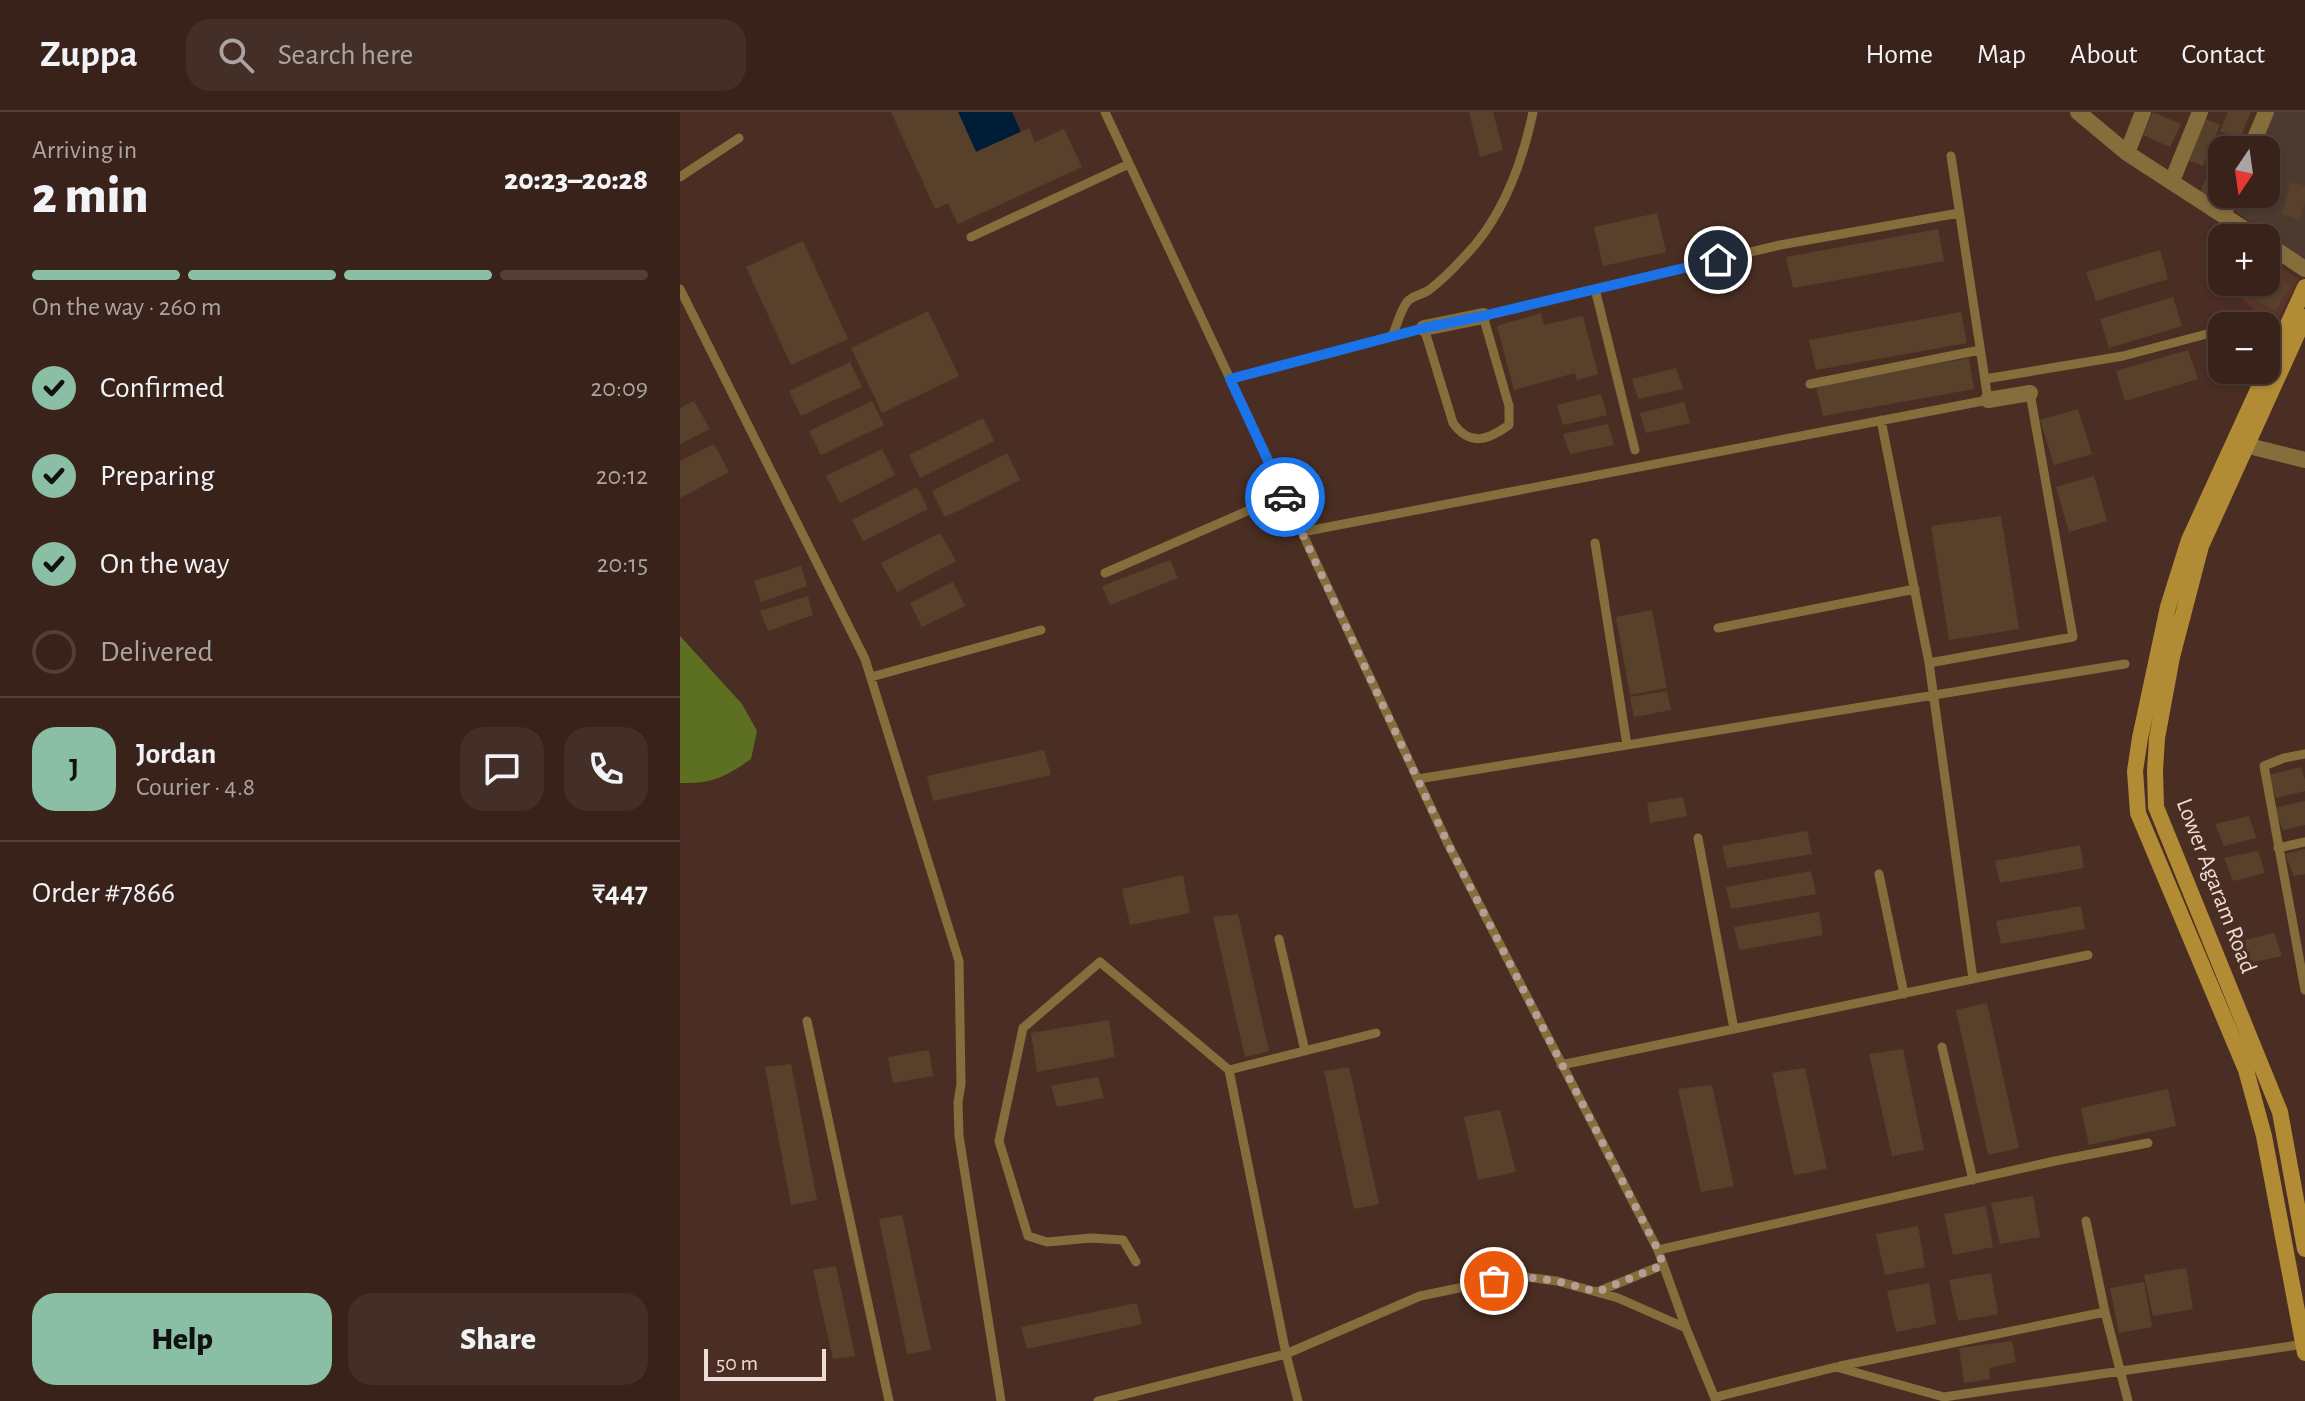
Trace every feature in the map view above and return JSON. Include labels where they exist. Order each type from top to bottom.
[{"type":"main road","points":[[2287,338],[2305,287]]},
{"type":"main road","name":"Lower Agaram Road","points":[[2305,317],[2287,338],[2240,444],[2201,546],[2172,657],[2157,738],[2155,770],[2156,807],[2280,1112],[2305,1249]]},
{"type":"main road","name":"Lower Agaram Road","points":[[2240,444],[2189,540],[2168,607],[2135,771],[2138,813],[2246,1070],[2264,1136],[2305,1347]]},
{"type":"street","points":[[2127,153],[2143,112]]},
{"type":"street","points":[[2172,181],[2200,112]]},
{"type":"street","points":[[2256,136],[2266,112]]},
{"type":"street","points":[[2083,114],[2127,153],[2237,224]]},
{"type":"street","points":[[2223,215],[2226,208]]},
{"type":"street","points":[[2280,252],[2305,269]]},
{"type":"street","points":[[1424,328],[1483,316]]},
{"type":"street","points":[[1988,400],[2030,393]]},
{"type":"street","points":[[2240,444],[2305,460]]},
{"type":"lane","points":[[1105,112],[1448,844],[1658,1250],[1716,1399],[1836,1367],[2105,1312]]},
{"type":"lane","points":[[1392,336],[1407,303],[1427,292],[1466,256],[1489,228],[1511,188],[1533,112]]},
{"type":"lane","points":[[680,177],[739,138]]},
{"type":"lane","points":[[1302,532],[1988,400],[1951,156]]},
{"type":"lane","points":[[971,237],[1129,164]]},
{"type":"lane","points":[[1230,379],[1424,328],[1453,423],[1470,438],[1484,438],[1509,425],[1509,406],[1483,316],[1780,245],[1959,213]]},
{"type":"lane","points":[[680,289],[855,635],[871,677],[959,961],[959,1136],[1001,1401]]},
{"type":"lane","points":[[1595,289],[1635,450]]},
{"type":"lane","points":[[1985,379],[2123,356],[2208,335]]},
{"type":"lane","points":[[1810,384],[1980,350]]},
{"type":"lane","points":[[1929,663],[2073,637],[2030,393]]},
{"type":"lane","points":[[1881,420],[1929,663],[1973,979]]},
{"type":"lane","points":[[1105,573],[1284,495]]},
{"type":"lane","points":[[1595,543],[1627,745]]},
{"type":"lane","points":[[1718,628],[1915,589]]},
{"type":"lane","points":[[871,677],[1041,630]]},
{"type":"lane","points":[[1418,779],[2125,664]]},
{"type":"lane","points":[[2305,754],[2264,766],[2305,990]]},
{"type":"lane","points":[[1698,838],[1734,1029]]},
{"type":"lane","points":[[2278,848],[2305,842]]},
{"type":"lane","points":[[1879,874],[1904,994]]},
{"type":"lane","points":[[1279,939],[1305,1051]]},
{"type":"lane","points":[[1561,1065],[2088,955]]},
{"type":"lane","points":[[1136,1262],[1123,1240],[1047,1242],[1028,1236],[999,1141],[1023,1028],[1100,962],[1229,1070],[1298,1401]]},
{"type":"lane","points":[[807,1021],[889,1401]]},
{"type":"lane","points":[[1229,1070],[1376,1033]]},
{"type":"lane","points":[[1942,1047],[1973,1180]]},
{"type":"lane","points":[[1658,1250],[2148,1143]]},
{"type":"lane","points":[[2086,1221],[2128,1401]]},
{"type":"lane","points":[[1597,1292],[1663,1265]]},
{"type":"lane","points":[[1098,1401],[1286,1354],[1420,1296],[1518,1276],[1557,1281],[1618,1298],[1686,1328]]},
{"type":"lane","points":[[1836,1367],[1944,1397],[2305,1347]]},
{"type":"shaded area","points":[[2269,112],[2305,112],[2305,260],[2280,243],[2280,224],[2253,224],[2230,208],[2280,208],[2280,136],[2259,136]]},
{"type":"shaded area","points":[[2280,267],[2299,279],[2280,315],[2280,312],[2257,312],[2239,296],[2280,296]]},
{"type":"green space","points":[[680,636],[742,704],[757,731],[751,759],[710,781],[680,783]]},
{"type":"water","points":[[958,112],[1012,112],[1021,132],[976,152]]},
{"type":"building","points":[[891,112],[958,112],[976,152],[1029,128],[1035,142],[1064,129],[1082,167],[958,224],[948,203],[935,209]]},
{"type":"building","points":[[1469,112],[1493,112],[1503,150],[1480,157]]},
{"type":"building","points":[[2153,112],[2181,124],[2170,147],[2143,135]]},
{"type":"building","points":[[2228,112],[2251,112],[2241,136],[2220,131]]},
{"type":"building","points":[[2201,117],[2220,125],[2215,136],[2208,136],[2208,154],[2203,166],[2185,159]]},
{"type":"building","points":[[2208,174],[2208,196],[2200,193]]},
{"type":"building","points":[[2291,182],[2305,186],[2305,203],[2300,220],[2282,214]]},
{"type":"building","points":[[1657,213],[1666,252],[1603,266],[1594,227]]},
{"type":"building","points":[[1938,229],[1944,261],[1793,288],[1786,257]]},
{"type":"building","points":[[803,241],[848,339],[791,365],[746,267]]},
{"type":"building","points":[[2160,250],[2168,279],[2096,301],[2086,272]]},
{"type":"building","points":[[2280,278],[2291,285],[2275,311],[2250,296],[2280,296]]},
{"type":"building","points":[[2173,297],[2182,326],[2109,348],[2100,319]]},
{"type":"building","points":[[928,311],[959,376],[882,413],[851,348]]},
{"type":"building","points":[[1961,312],[1967,343],[1816,370],[1809,340]]},
{"type":"building","points":[[1541,313],[1544,325],[1583,316],[1598,374],[1577,380],[1575,373],[1514,390],[1497,326]]},
{"type":"building","points":[[2188,350],[2198,379],[2125,401],[2116,371]]},
{"type":"building","points":[[1969,358],[1974,389],[1823,416],[1816,386]]},
{"type":"building","points":[[850,362],[862,387],[801,416],[789,391]]},
{"type":"building","points":[[1676,368],[1683,389],[1638,399],[1632,379]]},
{"type":"building","points":[[1601,394],[1607,415],[1563,425],[1557,405]]},
{"type":"building","points":[[694,401],[710,429],[680,444],[680,408]]},
{"type":"building","points":[[872,401],[884,425],[821,455],[809,431]]},
{"type":"building","points":[[1684,402],[1690,423],[1646,433],[1640,413]]},
{"type":"building","points":[[2078,409],[2092,454],[2054,465],[2040,420]]},
{"type":"building","points":[[983,418],[994,441],[920,478],[909,455]]},
{"type":"building","points":[[1608,424],[1614,445],[1570,454],[1563,434]]},
{"type":"building","points":[[714,444],[729,472],[680,498],[680,461]]},
{"type":"building","points":[[882,449],[895,475],[840,503],[826,476]]},
{"type":"building","points":[[1007,453],[1020,480],[945,517],[932,491]]},
{"type":"building","points":[[2094,476],[2107,521],[2069,532],[2056,487]]},
{"type":"building","points":[[917,487],[928,509],[863,541],[852,520]]},
{"type":"building","points":[[2001,516],[2019,629],[1949,640],[1931,526]]},
{"type":"building","points":[[940,533],[956,561],[897,592],[881,563]]},
{"type":"building","points":[[1170,560],[1178,578],[1110,605],[1102,586]]},
{"type":"building","points":[[801,566],[807,586],[761,602],[754,581]]},
{"type":"building","points":[[953,582],[965,606],[922,627],[910,603]]},
{"type":"building","points":[[808,596],[813,615],[768,631],[760,611]]},
{"type":"building","points":[[1652,610],[1667,688],[1630,695],[1616,617]]},
{"type":"building","points":[[1667,691],[1671,710],[1634,717],[1630,697]]},
{"type":"building","points":[[1044,750],[1051,775],[933,801],[927,776]]},
{"type":"building","points":[[2301,767],[2305,791],[2276,798],[2268,775]]},
{"type":"building","points":[[1683,797],[1687,816],[1650,823],[1647,803]]},
{"type":"building","points":[[2305,801],[2305,825],[2283,830],[2274,808]]},
{"type":"building","points":[[2249,816],[2256,838],[2224,846],[2215,824]]},
{"type":"building","points":[[1807,831],[1812,854],[1727,868],[1722,846]]},
{"type":"building","points":[[2080,845],[2084,868],[2000,883],[1995,861]]},
{"type":"building","points":[[2305,849],[2305,874],[2294,876],[2285,854]]},
{"type":"building","points":[[2258,851],[2265,873],[2233,881],[2224,858]]},
{"type":"building","points":[[1811,871],[1816,894],[1731,909],[1726,887]]},
{"type":"building","points":[[1183,875],[1190,913],[1130,925],[1122,889]]},
{"type":"building","points":[[2081,906],[2085,929],[2001,944],[1996,921]]},
{"type":"building","points":[[1819,912],[1823,935],[1739,950],[1734,927]]},
{"type":"building","points":[[1238,914],[1269,1051],[1245,1057],[1213,917]]},
{"type":"building","points":[[2274,933],[2282,956],[2249,963],[2241,941]]},
{"type":"building","points":[[1987,1003],[2019,1148],[1988,1155],[1956,1010]]},
{"type":"building","points":[[1109,1020],[1115,1057],[1037,1072],[1031,1033]]},
{"type":"building","points":[[1903,1049],[1924,1150],[1892,1156],[1869,1054]]},
{"type":"building","points":[[929,1050],[933,1076],[893,1083],[888,1057]]},
{"type":"building","points":[[791,1064],[817,1200],[791,1205],[765,1067]]},
{"type":"building","points":[[1349,1067],[1379,1204],[1354,1209],[1324,1071]]},
{"type":"building","points":[[1805,1068],[1827,1169],[1794,1175],[1772,1073]]},
{"type":"building","points":[[1098,1077],[1104,1098],[1057,1107],[1051,1086]]},
{"type":"building","points":[[1712,1085],[1734,1186],[1701,1192],[1678,1089]]},
{"type":"building","points":[[2168,1089],[2176,1126],[2089,1145],[2081,1108]]},
{"type":"building","points":[[1500,1110],[1516,1172],[1478,1180],[1464,1117]]},
{"type":"building","points":[[2033,1196],[2040,1237],[2000,1244],[1991,1203]]},
{"type":"building","points":[[1986,1206],[1993,1247],[1953,1255],[1944,1214]]},
{"type":"building","points":[[902,1215],[931,1350],[907,1354],[879,1219]]},
{"type":"building","points":[[1918,1226],[1925,1267],[1885,1275],[1876,1234]]},
{"type":"building","points":[[836,1266],[855,1356],[833,1359],[813,1270]]},
{"type":"building","points":[[2186,1268],[2193,1309],[2153,1316],[2144,1275]]},
{"type":"building","points":[[1991,1273],[1998,1314],[1958,1321],[1949,1280]]},
{"type":"building","points":[[2144,1282],[2152,1327],[2119,1333],[2110,1288]]},
{"type":"building","points":[[1929,1283],[1936,1324],[1896,1332],[1887,1291]]},
{"type":"building","points":[[1137,1303],[1142,1324],[1027,1349],[1021,1327]]},
{"type":"building","points":[[2012,1341],[2016,1362],[1989,1368],[1990,1379],[1964,1383],[1959,1348]]},
{"type":"way so far","points":[[1285,497],[1448,844],[1663,1265],[1597,1292],[1557,1281],[1518,1276],[1494,1281]]},
{"type":"route","points":[[1285,497],[1230,379],[1424,328],[1718,260]]}]
